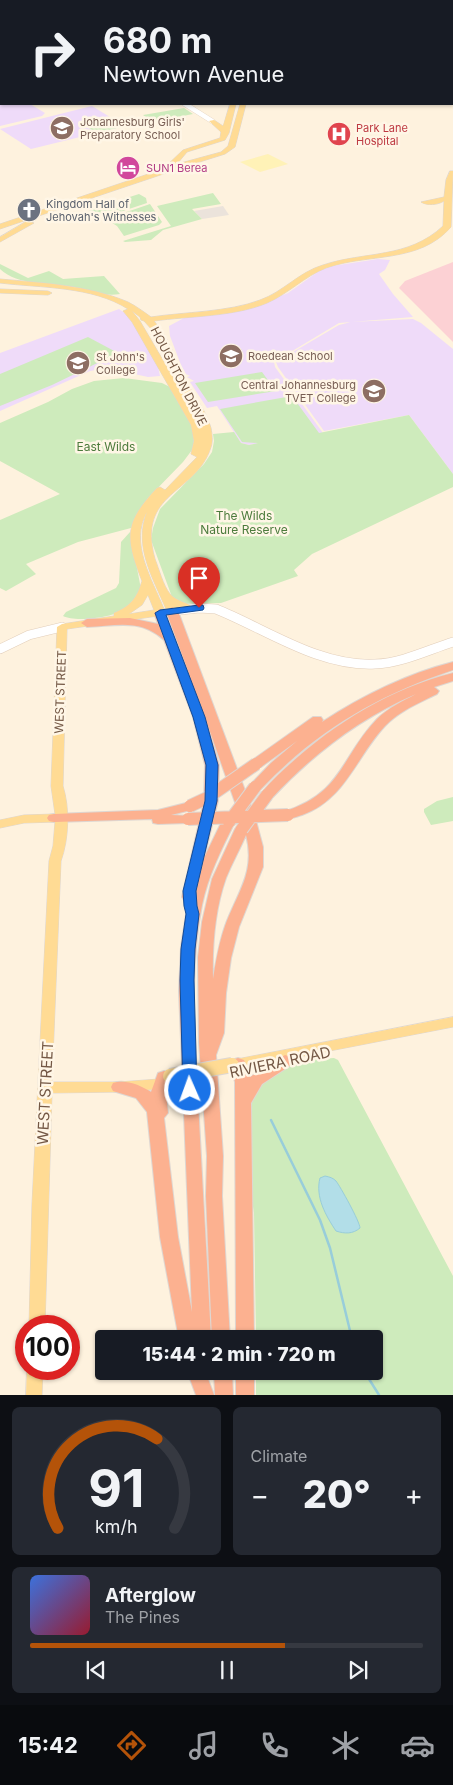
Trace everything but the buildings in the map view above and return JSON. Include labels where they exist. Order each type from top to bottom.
[{"type":"highway","points":[[166,612],[170,639],[199,717],[212,765],[211,801],[190,891],[190,906],[193,914]]},
{"type":"highway","points":[[166,612],[245,809],[257,852],[252,881],[232,928],[224,958],[218,993],[215,1040],[208,1054]]},
{"type":"highway","points":[[87,623],[146,622],[159,628],[170,639]]},
{"type":"highway","points":[[189,812],[311,724],[353,701],[395,682],[453,666]]},
{"type":"highway","points":[[221,1330],[205,967],[208,922],[235,826],[255,787],[294,748],[322,726],[366,701],[425,675]]},
{"type":"highway","points":[[201,1330],[194,1211],[188,1019],[188,949],[193,914],[202,879],[212,853],[235,826],[302,758],[352,722],[404,695],[453,676]]},
{"type":"highway","points":[[57,820],[189,812],[266,817],[288,815],[309,808],[328,794],[382,721],[410,703],[453,681]]},
{"type":"highway","points":[[242,1108],[256,1080],[285,1061]]},
{"type":"highway","points":[[236,1068],[242,1108],[245,1330]]},
{"type":"highway","points":[[167,1080],[158,1100],[173,1249]]},
{"type":"highway","points":[[119,1087],[145,1095],[155,1112],[167,1220],[186,1330]]},
{"type":"highway","points":[[199,1380],[205,1395]]},
{"type":"highway","points":[[204,1380],[205,1395]]},
{"type":"highway","points":[[223,1380],[224,1395]]},
{"type":"highway","points":[[245,1380],[245,1395]]},
{"type":"main road","points":[[0,227],[166,168],[173,164],[182,154],[221,141],[226,133],[233,105]]},
{"type":"main road","points":[[0,236],[20,226],[79,205],[90,196],[227,152],[231,147],[243,105]]},
{"type":"main road","points":[[212,121],[226,133]]},
{"type":"main road","points":[[450,216],[444,199],[445,181],[453,167]]},
{"type":"main road","points":[[377,256],[398,259],[440,234],[450,216],[448,190],[453,173]]},
{"type":"main road","points":[[0,240],[20,228],[91,202],[120,187]]},
{"type":"main road","points":[[425,202],[437,202],[444,199]]},
{"type":"main road","points":[[147,317],[233,306],[258,300],[277,292],[312,268],[328,262],[389,250],[420,241],[440,227],[445,219],[450,216]]},
{"type":"main road","points":[[118,305],[147,317],[186,314],[261,302],[325,266],[350,259],[377,256],[420,246]]},
{"type":"main road","points":[[0,273],[17,280],[68,291]]},
{"type":"main road","name":"HOUGHTON DRIVE","points":[[0,280],[113,299],[147,317],[158,331],[180,379],[204,424],[208,436],[205,450],[200,460],[156,505],[146,526],[148,549],[164,592],[166,612]]},
{"type":"main road","name":"HOUGHTON DRIVE","points":[[0,286],[20,290],[68,291],[100,298],[118,305],[133,317],[196,424],[200,441],[198,450],[192,460],[151,500],[136,523],[134,533],[136,546],[148,580],[166,612]]},
{"type":"main road","points":[[0,291],[68,291]]},
{"type":"main road","points":[[164,344],[162,324],[186,314]]},
{"type":"main road","points":[[147,317],[146,325],[162,353],[164,370]]},
{"type":"main road","points":[[102,621],[136,605],[144,596],[148,580]]},
{"type":"main road","points":[[164,592],[173,603],[190,609]]},
{"type":"main road","points":[[62,627],[166,612]]},
{"type":"main road","name":"WEST STREET","points":[[37,1315],[40,1204],[55,860],[52,856],[57,820],[53,793],[57,786],[62,627]]},
{"type":"main road","points":[[0,824],[17,821],[24,823],[57,820]]},
{"type":"main road","name":"RIVIERA ROAD","points":[[236,1068],[453,1022]]},
{"type":"main road","name":"RIVIERA ROAD","points":[[46,1085],[119,1087],[285,1061],[453,1028]]},
{"type":"main road","name":"RIVIERA ROAD","points":[[46,1085],[167,1080]]},
{"type":"main road","points":[[34,1395],[35,1380]]},
{"type":"street","points":[[188,105],[212,121]]},
{"type":"street","points":[[166,612],[190,609],[216,609],[330,658],[344,662],[374,664],[393,662],[453,642]]},
{"type":"street","points":[[0,649],[29,635],[62,627]]},
{"type":"shaded area","points":[[0,105],[32,105],[45,113],[42,116],[0,126]]},
{"type":"shaded area","name":"Johannesburg Girls' Preparatory School","points":[[92,106],[110,117],[106,118],[121,127],[31,149],[0,129]]},
{"type":"shaded area","points":[[223,206],[229,215],[202,219],[194,211]]},
{"type":"shaded area","name":"Roedean School","points":[[378,259],[390,260],[385,270],[379,274],[413,317],[339,323],[274,362],[275,367],[323,433],[249,445],[241,443],[217,406],[207,408],[190,382],[194,381],[187,377],[190,376],[186,374],[181,365],[170,336],[169,326],[184,318],[256,306],[288,293],[319,271],[332,266]]},
{"type":"shaded area","points":[[453,262],[453,342],[399,288],[405,281]]},
{"type":"shaded area","name":"St John's College","points":[[119,309],[126,314],[135,327],[158,367],[160,376],[148,377],[107,368],[90,371],[0,411],[0,353]]},
{"type":"shaded area","name":"Central Johannesburg TVET College","points":[[413,319],[421,323],[453,349],[453,474],[409,415],[324,431],[276,362],[339,325],[351,322]]},
{"type":"green space","points":[[184,108],[193,114],[152,122],[143,115]]},
{"type":"green space","points":[[109,120],[121,127],[97,133],[85,126]]},
{"type":"green space","points":[[213,193],[221,204],[192,209],[202,219],[163,230],[151,240],[123,241],[171,226],[157,206]]},
{"type":"green space","points":[[139,194],[146,198],[147,203],[105,217],[89,210]]},
{"type":"green space","points":[[150,204],[162,222],[159,225],[124,236],[117,226],[106,219]]},
{"type":"green space","points":[[0,264],[28,278],[49,271],[63,279],[104,276],[120,294],[102,294],[74,287],[25,281],[7,274],[0,269]]},
{"type":"green space","points":[[88,337],[118,353],[52,385],[0,406],[0,374]]},
{"type":"green space","points":[[262,372],[276,391],[208,402],[195,383]]},
{"type":"green space","name":"East Wilds","points":[[124,378],[162,383],[170,387],[192,426],[194,441],[192,450],[148,498],[131,528],[78,542],[26,564],[36,574],[6,591],[0,588],[0,520],[60,494],[0,461],[0,423],[48,402],[72,389],[94,381]]},
{"type":"green space","name":"The Wilds Nature Reserve","points":[[292,396],[319,433],[409,415],[453,474],[453,487],[312,554],[294,570],[298,576],[221,603],[179,604],[172,597],[151,540],[160,509],[204,464],[212,452],[213,434],[234,432],[241,443],[249,445],[258,443],[242,442],[220,409]]},
{"type":"green space","points":[[130,532],[141,589],[130,606],[117,613],[97,618],[77,619],[63,616],[66,612],[116,588],[119,583],[121,542]]},
{"type":"green space","points":[[453,797],[453,821],[431,825],[424,809],[437,801]]},
{"type":"green space","points":[[334,1058],[338,1060],[453,1276],[453,1395],[256,1395],[256,1380],[383,1380],[383,1330],[256,1330],[254,1213],[248,1175],[247,1111],[254,1088],[280,1068],[317,1059]]},
{"type":"sand","points":[[268,154],[288,164],[260,172],[240,162]]},
{"type":"water","points":[[186,567],[199,574],[200,580],[210,587],[200,589],[188,587]]},
{"type":"water","points":[[325,1176],[335,1180],[341,1190],[359,1224],[360,1228],[357,1230],[343,1233],[336,1231],[332,1225],[322,1206],[319,1192],[320,1178]]},
{"type":"waterway","points":[[271,1120],[320,1220],[330,1248],[350,1330]]},
{"type":"waterway","points":[[370,1380],[379,1395]]},
{"type":"place","name":"Johannesburg Girls' Preparatory School","points":[[62,128]]},
{"type":"place","name":"Park Lane Hospital","points":[[339,134]]},
{"type":"place","name":"SUN1 Berea","points":[[128,168]]},
{"type":"place","name":"Kingdom Hall of Jehovah's Witnesses","points":[[29,210]]},
{"type":"place","name":"Roedean School","points":[[231,356]]},
{"type":"place","name":"St John's College","points":[[78,363]]},
{"type":"place","name":"Central Johannesburg TVET College","points":[[374,391]]},
{"type":"route","points":[[190,1090],[187,980],[188,949],[193,914],[189,898],[211,801],[212,765],[199,717],[160,613],[199,608]]}]
